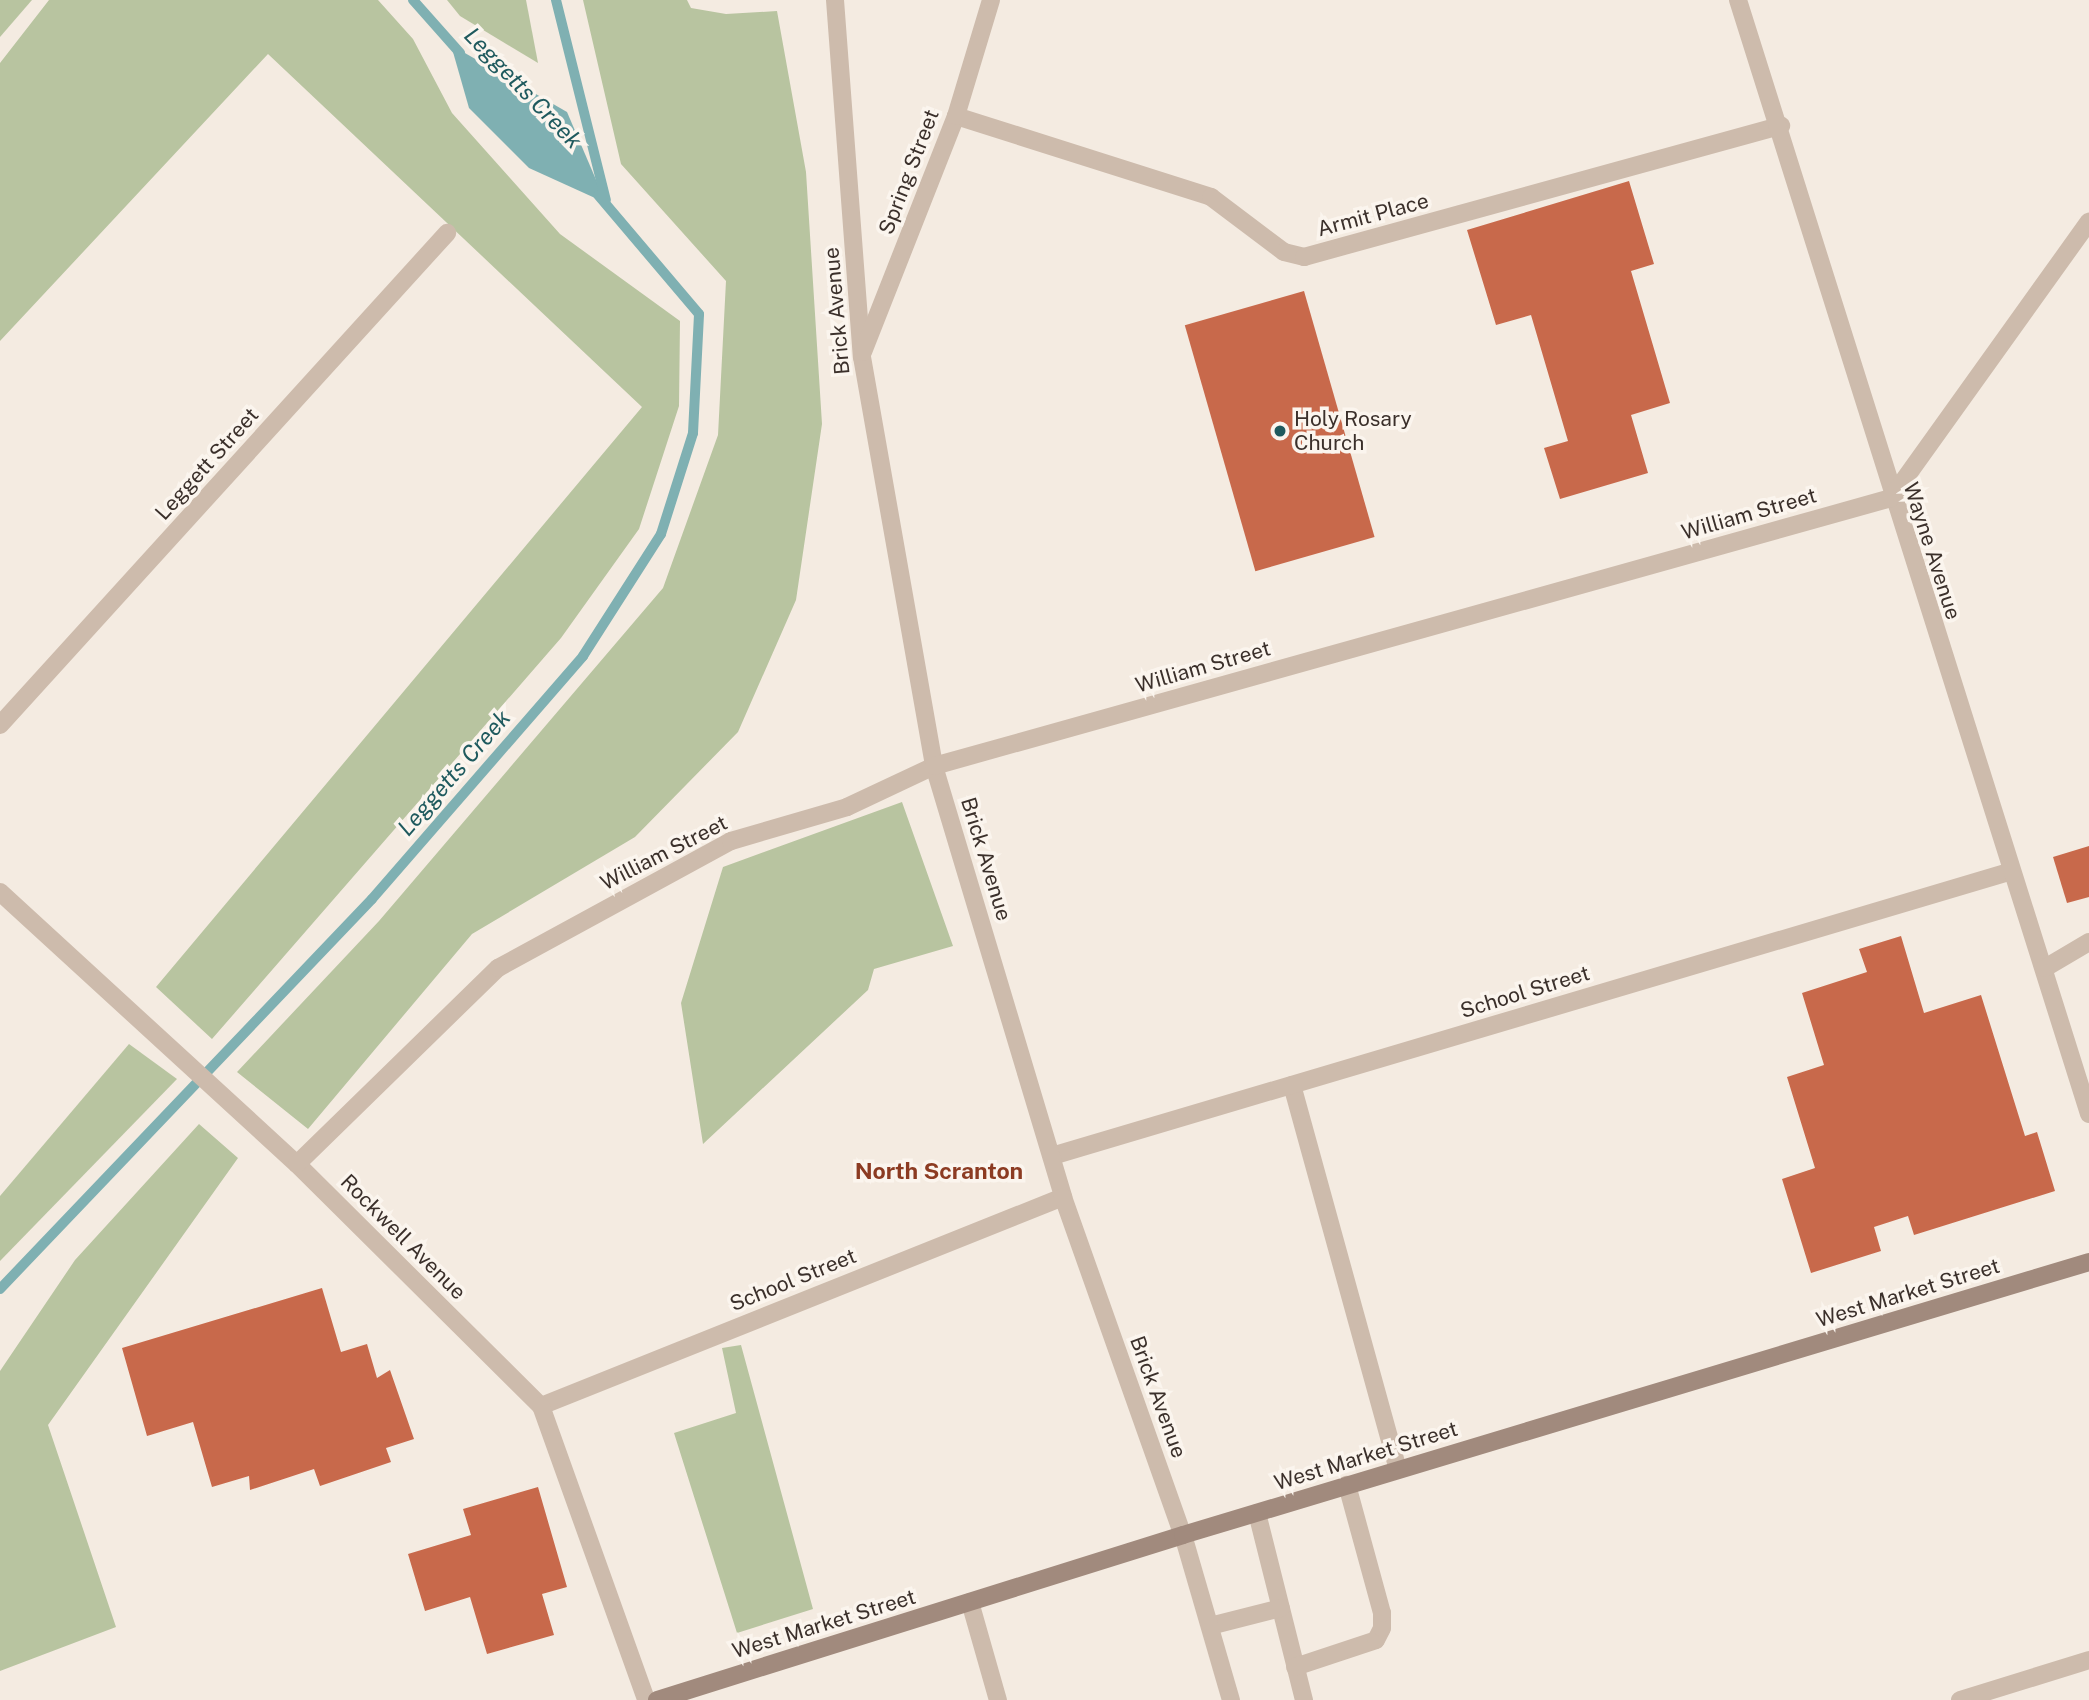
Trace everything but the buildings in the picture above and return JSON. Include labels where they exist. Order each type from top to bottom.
[{"type":"main road","name":"West Market Street","points":[[657,1700],[1183,1535],[2089,1262]]},
{"type":"street","name":"Brick Avenue","points":[[835,0],[862,357],[934,766],[1063,1197],[1183,1535],[1231,1700]]},
{"type":"street","name":"Spring Street","points":[[862,357],[956,116],[991,0]]},
{"type":"street","name":"Wayne Avenue","points":[[1738,0],[1781,126],[1891,498],[2045,968],[2089,1114]]},
{"type":"street","name":"Armit Place","points":[[956,116],[1211,197],[1284,252],[1304,257],[1781,126]]},
{"type":"street","points":[[1891,498],[2089,222]]},
{"type":"street","name":"Leggett Street","points":[[0,725],[447,233]]},
{"type":"street","name":"William Street","points":[[297,1164],[498,968],[731,841],[847,807],[934,766],[1891,498]]},
{"type":"street","name":"School Street","points":[[1052,1156],[2012,871]]},
{"type":"street","name":"Rockwell Avenue","points":[[0,892],[132,1016],[297,1164],[541,1406],[646,1700]]},
{"type":"street","points":[[2045,968],[2089,942]]},
{"type":"street","points":[[1292,1085],[1398,1470]]},
{"type":"street","name":"School Street","points":[[541,1406],[1063,1197]]},
{"type":"street","points":[[1295,1667],[1376,1640],[1382,1628],[1382,1613],[1348,1485]]},
{"type":"street","points":[[1257,1513],[1304,1700]]},
{"type":"street","points":[[970,1602],[998,1700]]},
{"type":"street","points":[[1210,1626],[1280,1608]]},
{"type":"street","points":[[1960,1700],[2089,1660]]},
{"type":"green space","points":[[0,0],[32,0],[0,37]]},
{"type":"green space","points":[[49,0],[378,0],[413,39],[452,113],[560,234],[680,321],[679,406],[639,529],[561,638],[212,1039],[156,987],[642,407],[268,54],[0,341],[0,63]]},
{"type":"green space","points":[[447,0],[526,0],[538,63],[460,16]]},
{"type":"green space","points":[[583,0],[687,0],[691,8],[726,14],[777,11],[806,172],[822,424],[796,600],[738,732],[635,837],[472,934],[308,1129],[237,1072],[379,921],[663,588],[718,435],[726,281],[621,164]]},
{"type":"green space","points":[[902,802],[953,946],[874,969],[868,990],[703,1144],[681,1003],[723,867]]},
{"type":"green space","points":[[129,1044],[177,1079],[0,1261],[0,1196]]},
{"type":"green space","points":[[199,1124],[238,1158],[48,1425],[116,1627],[0,1671],[0,1371],[75,1260]]},
{"type":"green space","points":[[741,1345],[813,1609],[737,1633],[674,1433],[736,1413],[722,1348]]},
{"type":"water","points":[[451,45],[567,112],[606,203],[529,168],[469,108]]},
{"type":"waterway","name":"Leggetts Creek","points":[[413,0],[460,53]]},
{"type":"waterway","name":"Leggetts Creek","points":[[556,0],[606,200]]},
{"type":"waterway","name":"Leggetts Creek","points":[[0,1289],[372,899],[583,656],[661,534],[693,433],[699,314],[598,195]]},
{"type":"place","name":"Holy Rosary Church","points":[[1280,431]]},
{"type":"district","name":"North Scranton","points":[[939,1171]]}]
